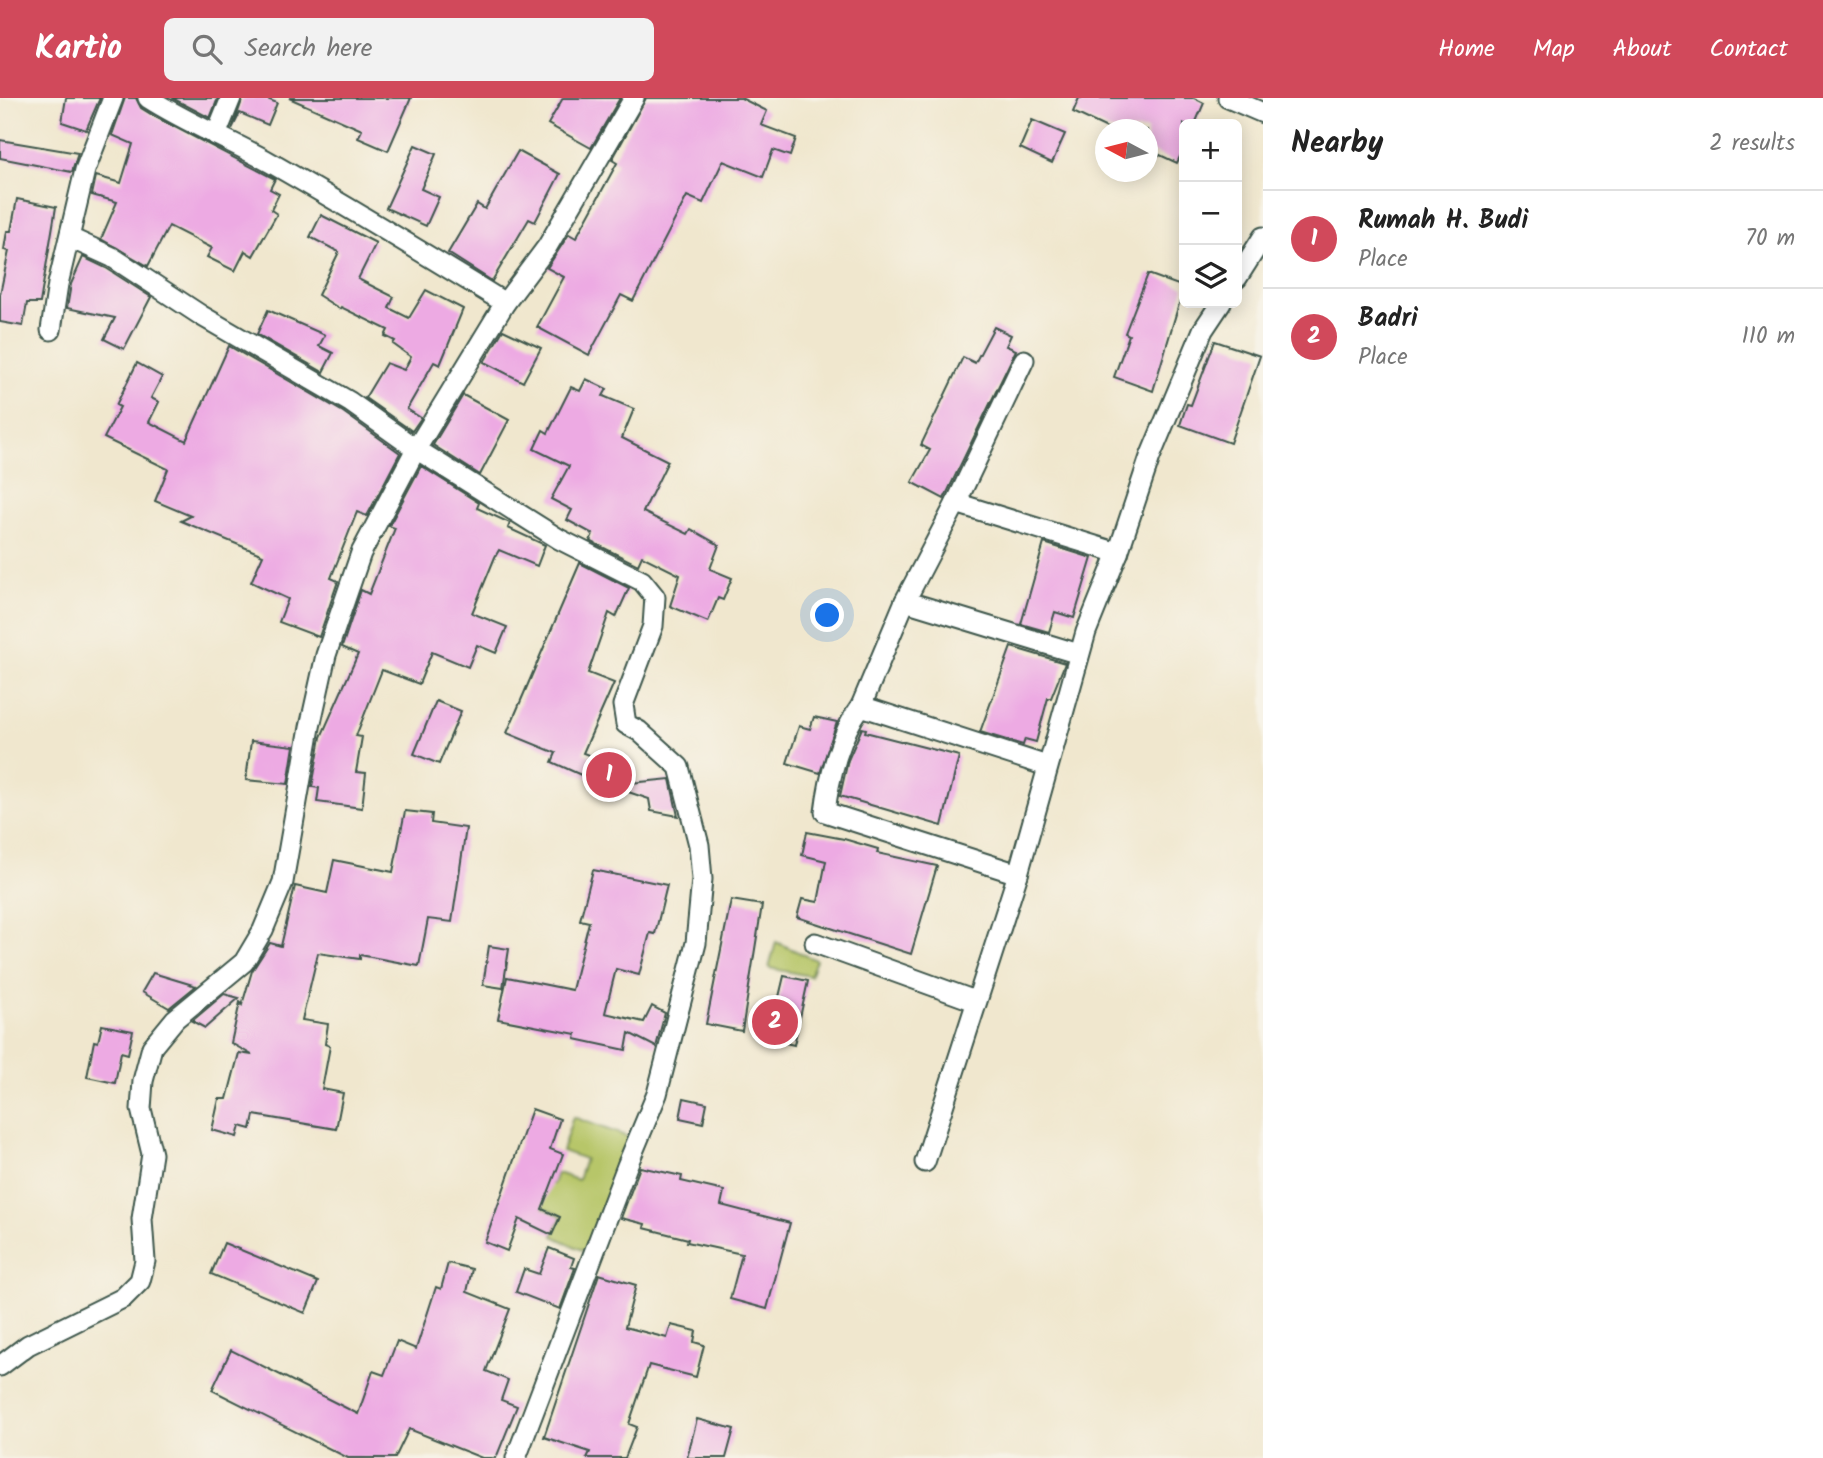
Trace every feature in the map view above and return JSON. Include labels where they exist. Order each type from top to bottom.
[{"type":"street","points":[[51,330],[85,170],[113,98]]},
{"type":"street","points":[[148,98],[180,118],[364,215],[505,303]]},
{"type":"street","points":[[216,135],[231,98]]},
{"type":"street","points":[[0,1366],[28,1345],[123,1298],[139,1281],[145,1261],[142,1219],[152,1154],[141,1109],[144,1076],[152,1047],[175,1018],[244,962],[263,930],[283,882],[310,726],[338,614],[361,553],[416,449],[505,303],[547,247],[634,98]]},
{"type":"street","points":[[1227,98],[1263,113]]},
{"type":"street","points":[[1242,270],[1263,237]]},
{"type":"street","points":[[70,238],[112,257],[202,316],[351,402],[416,449],[559,539],[651,588],[656,604],[653,626],[623,705],[622,717],[626,724],[639,731],[679,767],[699,845],[702,879],[696,943],[657,1094],[516,1458]]},
{"type":"street","points":[[925,1162],[1018,874],[1079,654],[1118,552],[1150,457],[1203,330],[1218,308]]},
{"type":"street","points":[[1018,874],[825,812],[828,792],[851,720],[861,706],[905,601],[956,503],[1024,360]]},
{"type":"street","points":[[956,503],[1118,552]]},
{"type":"street","points":[[905,601],[1079,654]]},
{"type":"street","points":[[861,706],[1047,765]]},
{"type":"street","points":[[815,943],[975,1001]]},
{"type":"green space","points":[[776,942],[816,960],[810,976],[769,968]]},
{"type":"green space","points":[[573,1117],[634,1139],[590,1254],[553,1236],[562,1216],[535,1204],[543,1181],[553,1184],[557,1173],[578,1180],[585,1159],[562,1151]]},
{"type":"building","points":[[66,98],[100,98],[86,130],[62,122]]},
{"type":"building","points":[[125,98],[136,98],[141,108],[157,118],[275,179],[270,189],[279,194],[271,210],[277,214],[253,256],[245,251],[235,271],[207,257],[212,248],[169,226],[148,266],[101,239],[117,202],[92,195],[96,176],[121,183],[133,144],[112,135]]},
{"type":"building","points":[[172,98],[218,98],[210,118]]},
{"type":"building","points":[[243,98],[265,98],[277,103],[268,125],[240,113],[232,129]]},
{"type":"building","points":[[289,98],[411,98],[388,151],[358,138],[362,130]]},
{"type":"building","points":[[563,98],[620,98],[591,148],[548,124]]},
{"type":"building","points":[[646,98],[741,98],[767,111],[761,125],[796,138],[790,156],[773,150],[763,177],[723,161],[703,203],[687,196],[633,301],[621,295],[589,355],[537,327],[564,277],[547,268],[569,234],[576,238],[617,163],[612,160]]},
{"type":"building","points":[[1079,98],[1194,98],[1204,103],[1197,119],[1179,119],[1177,163],[1158,154],[1158,119],[1095,119],[1095,122],[1073,112]]},
{"type":"building","points":[[1032,120],[1065,134],[1052,163],[1020,148]]},
{"type":"building","points":[[0,140],[78,153],[72,172],[0,158]]},
{"type":"building","points":[[415,145],[436,154],[421,189],[439,197],[426,226],[386,208]]},
{"type":"building","points":[[518,151],[560,174],[535,222],[529,219],[492,281],[448,253],[477,204],[485,209]]},
{"type":"building","points":[[17,199],[56,207],[40,303],[27,303],[23,326],[0,322],[0,294],[9,251],[4,250]]},
{"type":"building","points":[[321,215],[376,243],[358,279],[394,297],[389,308],[409,318],[426,290],[463,309],[440,365],[434,362],[407,409],[421,418],[412,431],[365,398],[386,363],[404,370],[411,357],[393,344],[395,341],[385,336],[388,330],[341,307],[340,309],[318,295],[339,252],[310,237]]},
{"type":"building","points":[[83,257],[106,268],[151,297],[124,349],[104,339],[115,318],[67,308],[71,284]]},
{"type":"building","points":[[1148,274],[1179,285],[1179,304],[1153,391],[1114,377],[1129,335],[1125,333]]},
{"type":"building","points":[[268,310],[325,335],[319,346],[333,353],[323,372],[257,334]]},
{"type":"building","points":[[994,327],[1011,335],[1006,346],[1016,350],[944,499],[912,482],[930,450],[921,445],[963,357],[975,363]]},
{"type":"building","points":[[503,330],[541,348],[523,382],[484,362]]},
{"type":"building","points":[[1215,341],[1260,356],[1230,443],[1180,425],[1187,404],[1191,405]]},
{"type":"building","points":[[229,346],[343,412],[400,453],[367,516],[357,512],[331,578],[338,581],[319,637],[279,622],[288,599],[251,582],[263,555],[181,521],[191,516],[155,501],[168,469],[104,438],[120,407],[116,405],[137,363],[162,377],[151,398],[159,402],[149,422],[186,441]]},
{"type":"building","points":[[586,379],[607,389],[603,396],[634,409],[622,438],[668,461],[643,512],[688,534],[691,529],[719,545],[710,569],[732,578],[723,600],[718,598],[708,622],[670,606],[680,575],[642,556],[638,565],[590,541],[593,534],[567,520],[572,510],[551,499],[569,466],[534,449],[543,430],[548,433],[571,387],[580,391]]},
{"type":"building","points":[[463,395],[509,420],[480,475],[433,445]]},
{"type":"building","points":[[421,466],[479,503],[477,508],[510,523],[508,528],[545,545],[537,566],[499,550],[495,557],[472,613],[507,627],[496,653],[477,645],[468,667],[432,652],[419,684],[382,670],[356,736],[362,737],[356,772],[366,773],[362,808],[317,802],[319,788],[312,787],[321,737],[358,654],[342,647],[361,590],[369,594],[395,528],[389,526]]},
{"type":"building","points":[[1044,543],[1092,558],[1074,618],[1055,612],[1049,632],[1021,624]]},
{"type":"building","points":[[580,563],[629,588],[616,617],[609,613],[588,673],[614,683],[583,753],[624,768],[620,784],[670,779],[678,816],[651,811],[649,799],[590,779],[552,762],[556,753],[507,733]]},
{"type":"building","points":[[1011,647],[1065,663],[1051,698],[1048,698],[1036,742],[1025,739],[1023,745],[980,732]]},
{"type":"building","points":[[436,701],[461,711],[439,764],[414,754]]},
{"type":"building","points":[[814,717],[837,722],[820,773],[787,763],[799,726],[810,729]]},
{"type":"building","points":[[862,728],[866,729],[865,732],[959,756],[942,826],[840,796],[848,760]]},
{"type":"building","points":[[251,741],[294,746],[288,784],[246,780]]},
{"type":"building","points":[[405,811],[432,814],[431,823],[466,828],[452,922],[428,919],[419,966],[360,955],[360,959],[318,953],[302,1020],[328,1024],[325,1044],[330,1046],[322,1089],[343,1093],[336,1129],[254,1115],[251,1129],[240,1126],[237,1137],[212,1130],[219,1099],[227,1099],[239,1053],[252,1055],[231,1043],[240,1002],[242,1005],[252,971],[270,943],[281,946],[295,886],[327,893],[334,860],[393,872]]},
{"type":"building","points":[[807,832],[878,849],[877,853],[937,866],[911,954],[797,917],[802,899],[818,902],[826,861],[802,855]]},
{"type":"building","points":[[593,870],[667,885],[655,934],[650,933],[639,975],[616,969],[605,1013],[644,1022],[652,1006],[665,1013],[656,1047],[629,1033],[626,1050],[575,1039],[576,1034],[498,1019],[507,977],[572,990],[589,922],[580,920]]},
{"type":"building","points":[[731,900],[762,905],[742,1031],[706,1024]]},
{"type":"building","points":[[489,946],[509,949],[503,988],[483,985]]},
{"type":"building","points":[[153,973],[196,986],[169,1008],[142,992]]},
{"type":"building","points":[[784,976],[808,981],[794,1045],[769,1039]]},
{"type":"building","points":[[224,994],[239,998],[205,1028],[192,1021]]},
{"type":"building","points":[[102,1025],[133,1031],[128,1054],[121,1052],[115,1083],[87,1077],[94,1041],[98,1042]]},
{"type":"building","points":[[684,1098],[707,1103],[703,1123],[680,1118]]},
{"type":"building","points":[[532,1109],[560,1119],[550,1149],[563,1154],[542,1209],[560,1217],[552,1235],[519,1219],[507,1251],[485,1242]]},
{"type":"building","points":[[640,1167],[682,1176],[681,1181],[724,1191],[721,1205],[790,1223],[767,1309],[730,1299],[742,1254],[687,1242],[688,1239],[644,1228],[645,1224],[621,1218]]},
{"type":"building","points":[[224,1243],[318,1282],[305,1313],[211,1274]]},
{"type":"building","points":[[549,1248],[574,1258],[571,1267],[575,1268],[560,1309],[516,1292],[524,1269],[539,1274]]},
{"type":"building","points":[[448,1263],[472,1269],[467,1292],[510,1309],[486,1371],[508,1380],[501,1400],[517,1406],[496,1458],[482,1458],[409,1429],[395,1458],[348,1458],[212,1390],[231,1350],[358,1414],[373,1371],[384,1375],[397,1341],[416,1349],[436,1287],[441,1289]]},
{"type":"building","points":[[599,1274],[636,1285],[625,1327],[667,1338],[671,1325],[696,1331],[694,1342],[704,1345],[696,1377],[649,1365],[629,1424],[637,1427],[625,1458],[587,1458],[590,1452],[544,1437]]},
{"type":"building","points":[[697,1419],[734,1429],[726,1458],[687,1458]]},
{"type":"place","name":"Rumah H. Budi","points":[[609,775]]},
{"type":"place","name":"Badri","points":[[775,1022]]}]
